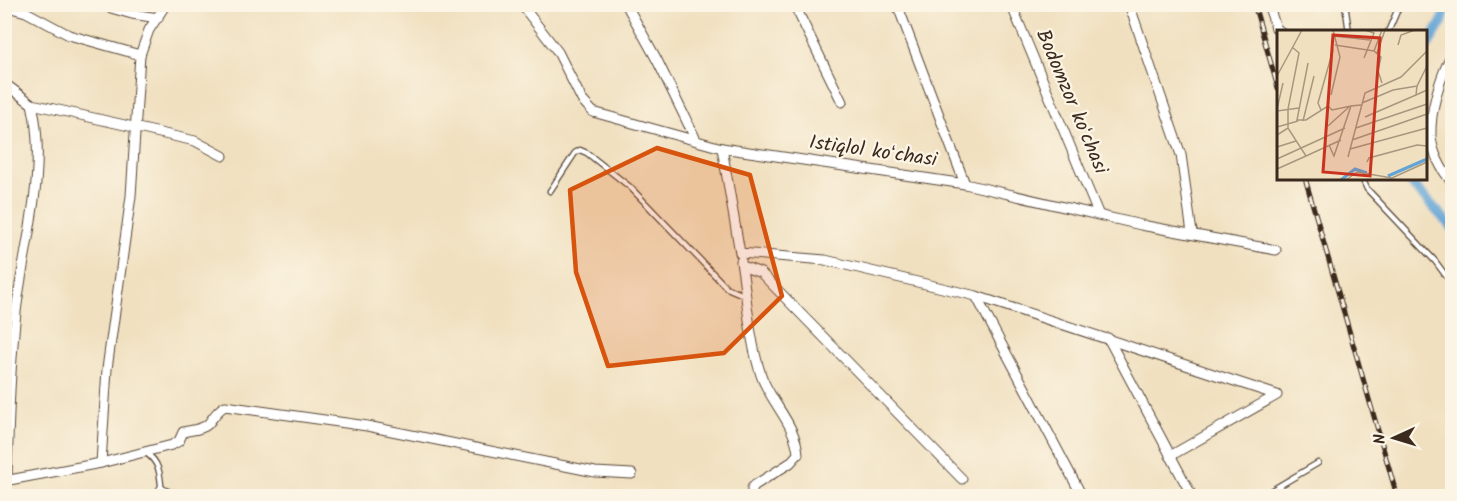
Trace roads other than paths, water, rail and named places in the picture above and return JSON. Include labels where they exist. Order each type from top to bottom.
[{"type":"street","points":[[97,4],[132,14],[158,18]]},
{"type":"street","points":[[101,463],[107,369],[131,196],[140,55],[149,30],[166,4]]},
{"type":"street","name":"Istiqlol koʻchasi","points":[[521,4],[558,52],[582,100],[593,112],[722,148],[965,184],[1142,225],[1276,250]]},
{"type":"street","points":[[626,4],[657,60],[696,140]]},
{"type":"street","points":[[794,4],[842,102]]},
{"type":"street","points":[[897,4],[965,184]]},
{"type":"street","name":"Bodomzor koʻchasi","points":[[1011,4],[1098,213]]},
{"type":"street","points":[[1129,4],[1181,155],[1192,233]]},
{"type":"street","points":[[1268,4],[1278,30]]},
{"type":"street","points":[[4,6],[26,12],[69,35],[140,55]]},
{"type":"street","points":[[1452,54],[1446,65],[1434,110],[1431,137],[1438,162],[1452,182]]},
{"type":"street","points":[[4,83],[32,104],[195,141],[223,156]]},
{"type":"street","points":[[32,104],[37,126],[36,175],[16,312],[6,481],[101,463],[172,445],[179,441],[183,432],[202,428],[208,424],[218,410],[225,406],[367,426],[595,472],[632,474]]},
{"type":"street","points":[[722,148],[762,377],[797,441],[798,454],[790,463],[752,488],[752,496]]},
{"type":"street","points":[[740,253],[825,260],[976,296],[1277,395],[1170,456]]},
{"type":"street","points":[[742,266],[761,273],[962,479]]},
{"type":"street","points":[[976,296],[1082,496]]},
{"type":"street","points":[[1108,339],[1192,496]]},
{"type":"street","points":[[161,493],[173,496]]},
{"type":"lane","points":[[1345,4],[1349,30]]},
{"type":"lane","points":[[1389,30],[1400,4]]},
{"type":"lane","points":[[550,191],[575,153],[580,150],[587,153],[630,187],[727,288],[747,296]]},
{"type":"lane","points":[[1363,180],[1367,189],[1436,261],[1452,284]]},
{"type":"lane","points":[[144,452],[155,459],[159,471],[161,493]]},
{"type":"lane","points":[[1262,496],[1318,463]]},
{"type":"waterway","points":[[1427,46],[1442,22],[1447,4]]},
{"type":"waterway","points":[[1408,180],[1452,227]]},
{"type":"railway","points":[[1254,4],[1277,84]]},
{"type":"railway","points":[[1306,180],[1397,496]]}]
